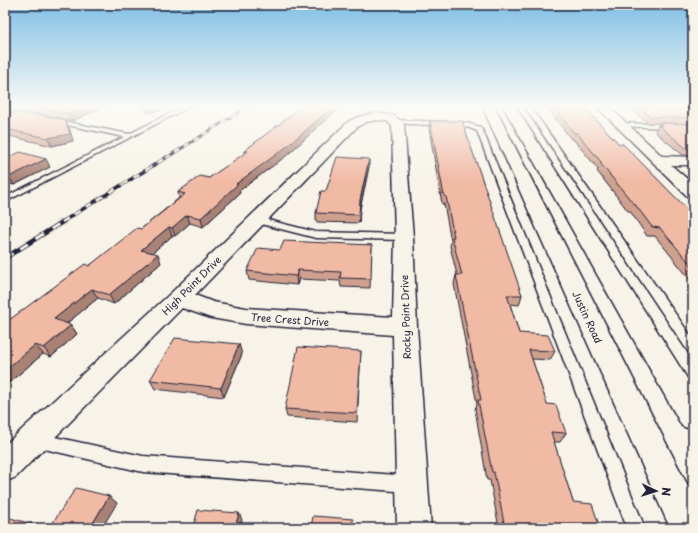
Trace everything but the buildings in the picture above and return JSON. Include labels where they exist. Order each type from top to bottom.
[{"type":"main road","name":"Justin Road","points":[[500,131],[689,528]]},
{"type":"main road","points":[[524,131],[693,416]]},
{"type":"street","name":"High Point Drive","points":[[5,466],[31,439],[179,298],[346,131]]},
{"type":"street","name":"Rocky Point Drive","points":[[398,131],[404,237],[405,327],[414,528]]},
{"type":"street","points":[[627,131],[693,192]]},
{"type":"street","points":[[658,160],[693,161]]},
{"type":"street","name":"Tree Crest Drive","points":[[179,298],[211,310],[246,316],[405,327]]},
{"type":"lane","points":[[105,131],[130,136]]},
{"type":"lane","points":[[5,200],[140,131]]},
{"type":"lane","points":[[480,131],[636,528]]},
{"type":"lane","points":[[544,131],[693,350]]},
{"type":"lane","points":[[256,220],[316,235],[404,237]]},
{"type":"lane","points":[[31,439],[143,464],[233,472],[413,484]]},
{"type":"railway","points":[[166,158],[209,131]]},
{"type":"railway","points":[[62,222],[167,157]]},
{"type":"railway","points":[[5,258],[64,221]]}]
